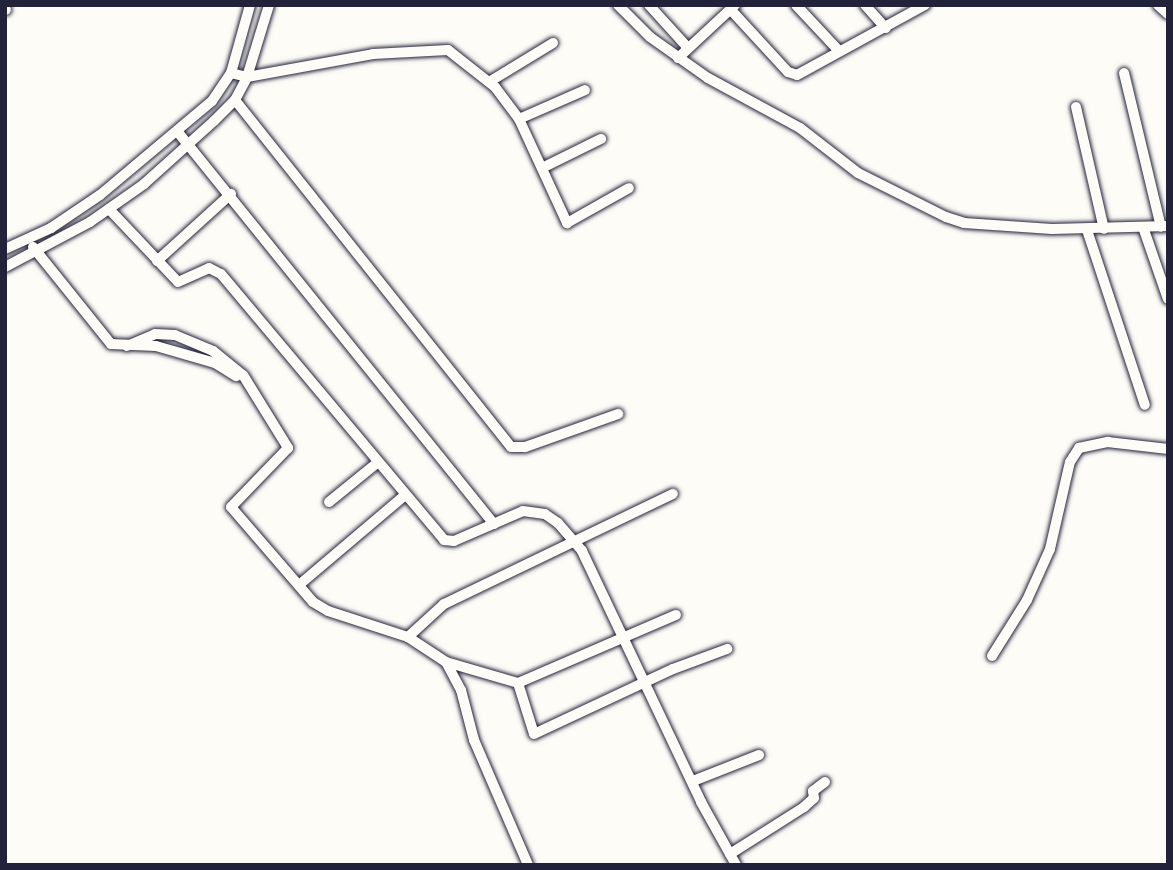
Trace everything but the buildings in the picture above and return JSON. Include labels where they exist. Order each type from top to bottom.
[{"type":"street","points":[[5,249],[27,239],[100,195],[212,100],[231,73],[250,5]]},
{"type":"street","points":[[5,267],[37,253],[109,209],[188,144],[235,100],[247,77],[269,5]]},
{"type":"street","points":[[618,5],[678,58],[800,128],[858,173],[946,217],[996,227],[1087,230],[1164,226],[1124,73]]},
{"type":"street","points":[[649,5],[688,48]]},
{"type":"street","points":[[796,5],[839,51]]},
{"type":"street","points":[[865,5],[886,28]]},
{"type":"street","points":[[678,58],[733,7],[793,75],[925,5]]},
{"type":"street","points":[[1158,5],[1168,14]]},
{"type":"street","points":[[489,82],[553,43]]},
{"type":"street","points":[[231,73],[247,77],[431,48],[448,50],[489,82],[519,118],[567,223],[629,188]]},
{"type":"street","points":[[519,118],[584,90]]},
{"type":"street","points":[[235,100],[511,447],[525,447],[618,414]]},
{"type":"street","points":[[1076,107],[1104,229]]},
{"type":"street","points":[[177,131],[231,194],[494,524]]},
{"type":"street","points":[[542,168],[601,139]]},
{"type":"street","points":[[157,261],[231,194]]},
{"type":"street","points":[[109,209],[178,282],[209,268],[221,274],[377,463],[449,542],[523,511],[545,514],[575,543],[736,865]]},
{"type":"street","points":[[1143,227],[1168,299]]},
{"type":"street","points":[[1087,230],[1145,405]]},
{"type":"street","points":[[27,239],[106,339],[118,347],[155,334],[175,335],[231,362],[288,448],[231,507],[299,585],[328,611],[408,637],[446,662],[518,683],[676,615]]},
{"type":"street","points":[[992,656],[1027,600],[1050,549],[1070,462],[1079,449],[1108,442],[1168,449]]},
{"type":"street","points":[[329,502],[377,463]]},
{"type":"street","points":[[408,637],[444,604],[673,494]]},
{"type":"street","points":[[299,585],[405,495]]},
{"type":"street","points":[[518,683],[534,734],[727,649]]},
{"type":"street","points":[[446,662],[461,690],[474,740],[528,865]]},
{"type":"street","points":[[693,781],[759,755]]},
{"type":"street","points":[[730,854],[804,807],[814,798],[813,791],[825,782]]}]
